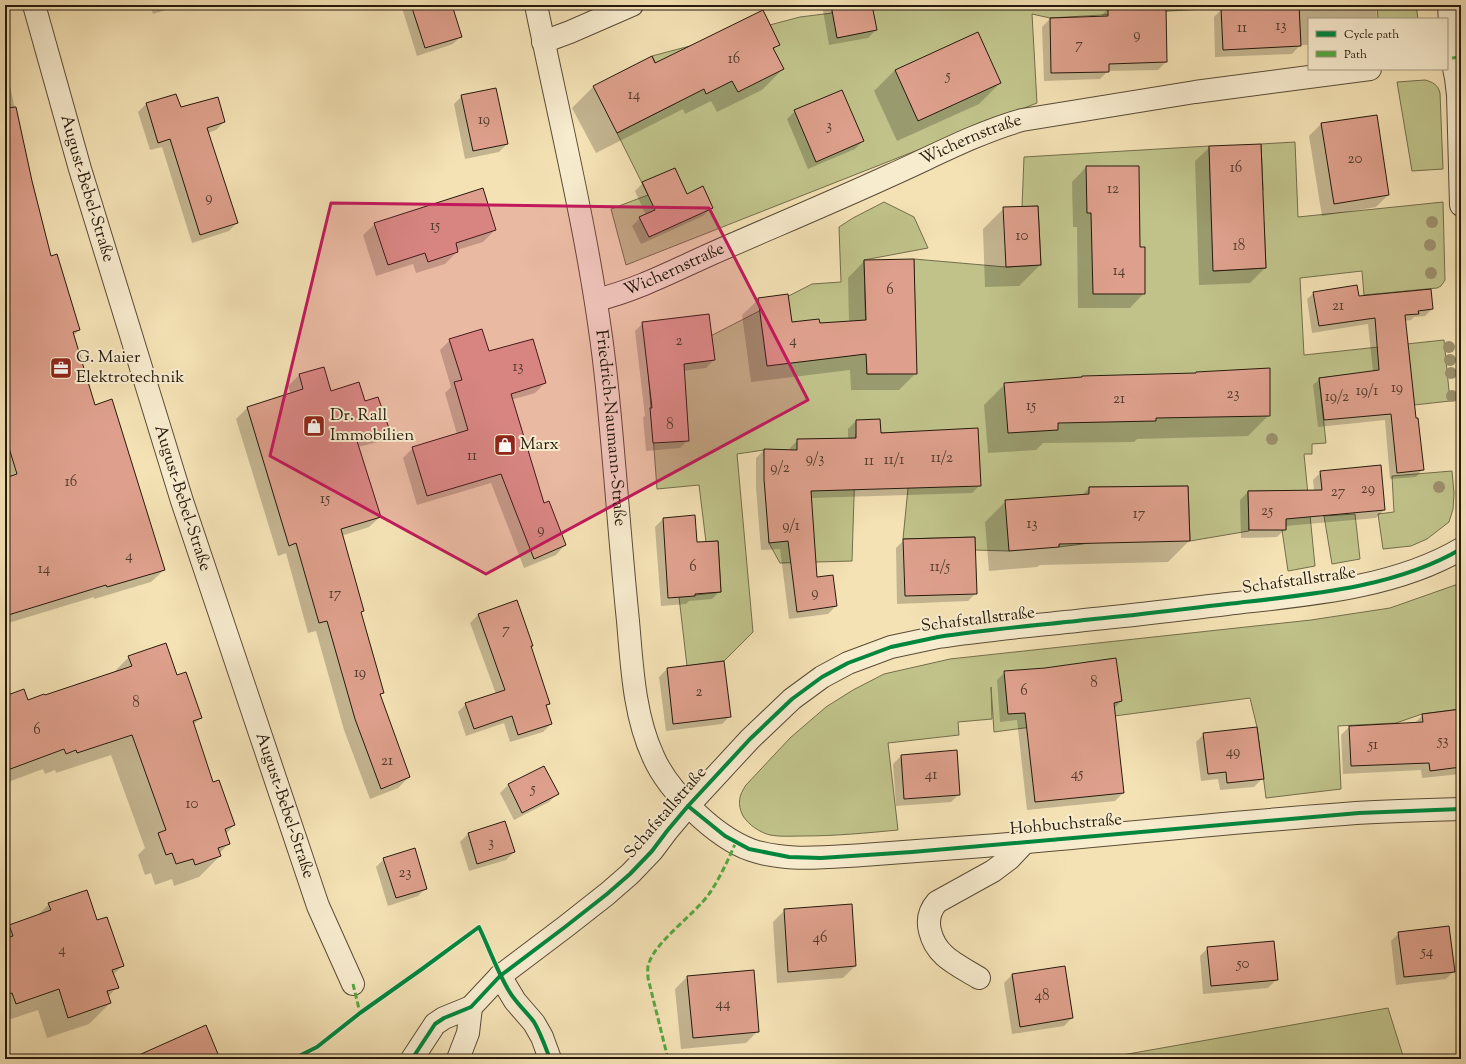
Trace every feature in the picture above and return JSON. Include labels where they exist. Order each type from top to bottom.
[{"type":"street","name":"August-Bebel-Straße","points":[[34,5],[80,169],[182,501],[318,906],[352,984]]},
{"type":"street","name":"Friedrich-Naumann-Straße","points":[[536,5],[584,231],[596,300],[607,383],[624,580],[633,672],[638,704],[644,732],[653,757],[660,771],[688,806]]},
{"type":"street","points":[[544,42],[632,5]]},
{"type":"street","points":[[1449,5],[1449,59],[1456,78],[1458,95],[1461,205]]},
{"type":"street","name":"Wichernstraße","points":[[596,300],[613,296],[655,280],[964,142],[1008,124],[1029,118],[1099,107],[1363,70]]},
{"type":"street","name":"Schafstallstraße","points":[[412,1059],[435,1024],[444,1018],[471,1007],[500,976],[565,928],[630,874],[652,851],[688,806],[750,739],[804,689],[834,670],[867,655],[916,640],[962,633],[1269,600],[1330,591],[1370,583],[1416,570],[1461,549]]},
{"type":"street","name":"Hohbuchstraße","points":[[688,806],[725,836],[749,849],[789,857],[821,858],[1359,813],[1461,809]]},
{"type":"street","points":[[979,978],[937,950],[931,939],[928,926],[931,909],[937,902],[993,871],[1009,859],[1025,842]]},
{"type":"street","points":[[500,976],[515,1001],[534,1023],[542,1037],[550,1059]]},
{"type":"street","points":[[458,1059],[468,1033],[471,1007]]},
{"type":"highlighted area","points":[[331,203],[709,208],[808,400],[486,574],[270,456]]},
{"type":"green space","points":[[833,5],[1303,5],[1221,8],[1050,18],[1032,14],[1037,103],[626,265],[611,209],[648,195],[617,133],[676,103],[652,56],[800,17],[832,13]]},
{"type":"green space","points":[[1377,5],[1416,5],[1418,18],[1378,18]]},
{"type":"green space","points":[[1425,80],[1435,84],[1440,93],[1443,169],[1412,171],[1397,82]]},
{"type":"green space","points":[[1295,142],[1298,217],[1443,202],[1445,280],[1441,286],[1437,288],[1364,295],[1362,271],[1300,278],[1304,355],[1444,340],[1450,401],[1414,405],[1380,371],[1319,378],[1326,443],[1312,444],[1312,454],[1304,454],[1315,566],[1288,571],[1282,530],[1286,529],[1285,491],[1248,491],[1249,531],[1190,541],[1188,486],[1089,487],[1090,543],[1059,547],[1055,497],[1009,551],[975,550],[975,537],[903,539],[908,488],[906,432],[856,434],[852,561],[780,563],[769,543],[764,450],[737,454],[753,632],[724,661],[687,666],[679,597],[721,592],[718,541],[706,542],[699,485],[657,489],[648,368],[812,284],[841,282],[839,227],[884,202],[914,217],[928,248],[864,260],[867,374],[916,373],[914,259],[1006,267],[1041,265],[1038,206],[1022,207],[1024,157],[1209,146],[1211,193],[1263,190],[1261,144]],"holes":[[[1264,222],[1266,268],[1215,271]]]},
{"type":"green space","points":[[1452,471],[1454,493],[1453,509],[1449,522],[1427,539],[1411,546],[1383,549],[1378,514],[1394,512],[1392,476]]},
{"type":"green space","points":[[1355,514],[1360,559],[1332,564],[1324,516]]},
{"type":"green space","points":[[1461,583],[1461,709],[1422,714],[1396,723],[1338,726],[1341,789],[1266,798],[1257,727],[1250,698],[994,732],[991,687],[992,719],[958,722],[959,735],[888,743],[898,830],[827,835],[774,836],[766,834],[755,828],[745,819],[741,812],[739,804],[742,792],[746,785],[790,738],[826,707],[853,690],[884,674],[950,659],[1311,620],[1390,608]]},
{"type":"green space","points":[[1388,1008],[1404,1059],[1081,1059],[1111,1057]]},
{"type":"building","points":[[411,5],[452,5],[462,37],[425,48]]},
{"type":"building","points":[[831,5],[872,5],[877,30],[837,38]]},
{"type":"building","points":[[1299,5],[1301,46],[1223,50],[1221,8]]},
{"type":"building","points":[[1166,7],[1167,62],[1109,64],[1109,72],[1051,73],[1050,18],[1108,16],[1108,8]]},
{"type":"building","points":[[763,10],[780,45],[773,48],[784,69],[738,92],[732,81],[706,94],[704,89],[617,133],[593,86],[652,56],[655,63]]},
{"type":"building","points":[[978,32],[1001,83],[918,121],[895,70]]},
{"type":"building","points":[[496,88],[508,144],[473,151],[461,95]]},
{"type":"building","points":[[842,90],[864,141],[816,162],[794,110]]},
{"type":"building","points":[[176,94],[181,107],[218,97],[225,122],[207,128],[238,223],[200,235],[170,139],[158,143],[146,103]]},
{"type":"building","name":"G. Maier Elektrotechnik","points":[[16,107],[32,181],[51,256],[57,254],[80,330],[73,332],[95,405],[112,399],[165,570],[107,587],[106,585],[5,616],[5,478],[17,474],[5,435],[5,108]]},
{"type":"building","points":[[1377,115],[1389,195],[1334,204],[1321,123]]},
{"type":"building","points":[[1261,144],[1266,268],[1213,271],[1209,146]]},
{"type":"building","points":[[1086,166],[1139,166],[1140,247],[1145,247],[1145,294],[1093,294],[1091,213],[1087,213]]},
{"type":"building","points":[[675,168],[687,194],[703,186],[713,208],[649,237],[639,217],[655,210],[642,182]]},
{"type":"building","points":[[483,188],[496,230],[456,243],[458,252],[428,262],[425,253],[388,265],[374,223]]},
{"type":"building","points":[[1038,206],[1041,265],[1006,267],[1003,207]]},
{"type":"building","points":[[914,259],[917,374],[867,374],[866,354],[767,366],[758,298],[788,294],[792,322],[819,319],[820,323],[866,320],[864,260]]},
{"type":"building","points":[[1357,285],[1359,296],[1431,289],[1433,309],[1418,311],[1419,314],[1405,315],[1416,418],[1418,418],[1424,470],[1397,473],[1391,414],[1324,420],[1319,378],[1379,370],[1375,318],[1319,326],[1313,292]]},
{"type":"building","points":[[709,314],[715,360],[684,364],[689,441],[653,443],[650,408],[652,408],[642,322]]},
{"type":"building","points":[[482,329],[489,351],[533,339],[546,383],[511,394],[544,503],[549,501],[566,545],[534,559],[501,474],[427,496],[412,447],[468,430],[454,382],[462,380],[449,339]]},
{"type":"building","points":[[324,367],[331,391],[359,382],[365,401],[378,397],[390,431],[357,441],[381,517],[341,529],[364,611],[361,612],[384,693],[380,694],[410,777],[381,789],[355,719],[327,621],[319,623],[296,543],[289,546],[247,407],[303,389],[299,374]]},
{"type":"building","points":[[1270,368],[1270,416],[1156,418],[1156,421],[1058,423],[1058,430],[1008,433],[1004,383],[1082,376],[1196,373]]},
{"type":"building","points":[[880,419],[881,433],[978,428],[981,486],[811,491],[817,577],[833,575],[837,606],[797,612],[788,541],[769,543],[764,479],[764,449],[797,450],[797,439],[856,438],[856,420]]},
{"type":"building","points":[[1381,465],[1385,510],[1286,519],[1286,530],[1249,530],[1248,491],[1322,490],[1320,471]]},
{"type":"building","points":[[1188,486],[1190,541],[1059,544],[1059,547],[1009,551],[1005,500],[1089,494],[1089,487]]},
{"type":"building","points":[[695,515],[697,542],[718,541],[721,592],[668,598],[663,518]]},
{"type":"building","points":[[975,537],[977,594],[905,596],[903,539]]},
{"type":"building","points":[[517,600],[533,646],[531,646],[550,704],[546,705],[552,724],[518,735],[512,716],[474,729],[465,703],[505,690],[478,614]]},
{"type":"building","points":[[166,643],[177,675],[186,672],[202,718],[193,721],[213,782],[219,780],[235,825],[225,829],[230,844],[218,848],[221,856],[195,865],[193,859],[176,864],[172,853],[166,855],[158,833],[166,830],[132,735],[77,753],[76,750],[66,754],[64,749],[5,771],[5,696],[24,689],[28,700],[44,694],[45,695],[132,666],[128,656]]},
{"type":"building","points":[[1116,658],[1122,701],[1114,703],[1124,793],[1035,802],[1025,713],[1008,714],[1004,671],[1045,668]]},
{"type":"building","points":[[724,661],[731,717],[673,724],[667,668]]},
{"type":"building","points":[[1461,709],[1461,767],[1430,771],[1429,763],[1351,766],[1349,726],[1423,722],[1422,714]]},
{"type":"building","points":[[1257,727],[1264,779],[1227,783],[1226,772],[1208,774],[1203,733]]},
{"type":"building","points":[[957,750],[960,795],[904,799],[901,755]]},
{"type":"building","points":[[544,766],[559,794],[522,813],[508,784]]},
{"type":"building","points":[[505,821],[515,852],[477,864],[468,833]]},
{"type":"building","points":[[415,848],[427,889],[396,898],[383,858]]},
{"type":"building","points":[[87,890],[97,920],[107,917],[124,966],[112,970],[119,988],[107,991],[111,1003],[68,1018],[59,989],[16,1004],[12,993],[5,995],[5,938],[13,936],[9,925],[51,910],[48,903]]},
{"type":"building","points":[[852,904],[856,966],[788,972],[784,909]]},
{"type":"building","points":[[1449,926],[1455,972],[1404,977],[1398,932]]},
{"type":"building","points":[[1274,941],[1278,980],[1211,986],[1207,947]]},
{"type":"building","points":[[1065,966],[1073,1018],[1020,1027],[1012,974]]},
{"type":"building","points":[[754,970],[759,1032],[693,1038],[687,976]]},
{"type":"building","points":[[206,1025],[220,1059],[130,1059]]},
{"type":"marked path","points":[[1452,58],[1461,57]]},
{"type":"marked path","points":[[668,1059],[648,978],[648,965],[659,946],[709,894],[727,862],[736,842]]},
{"type":"marked path","points":[[353,984],[360,1013]]},
{"type":"cycle path","points":[[412,1059],[435,1024],[444,1018],[471,1007],[500,976],[565,927],[630,874],[652,851],[688,806],[750,739],[792,699],[822,677],[848,663],[891,647],[938,637],[996,629],[1128,616],[1347,588],[1377,582],[1407,573],[1435,562],[1461,549]]},
{"type":"cycle path","points":[[688,806],[725,836],[749,849],[789,857],[821,858],[912,852],[1359,813],[1461,809]]},
{"type":"cycle path","points":[[293,1059],[317,1047],[360,1013],[479,927],[509,991],[534,1022],[550,1059]]},
{"type":"place","name":"G. Maier Elektrotechnik","points":[[61,368]]},
{"type":"place","name":"Dr. Rall Immobilien","points":[[314,426]]},
{"type":"place","name":"Marx","points":[[505,445]]}]
